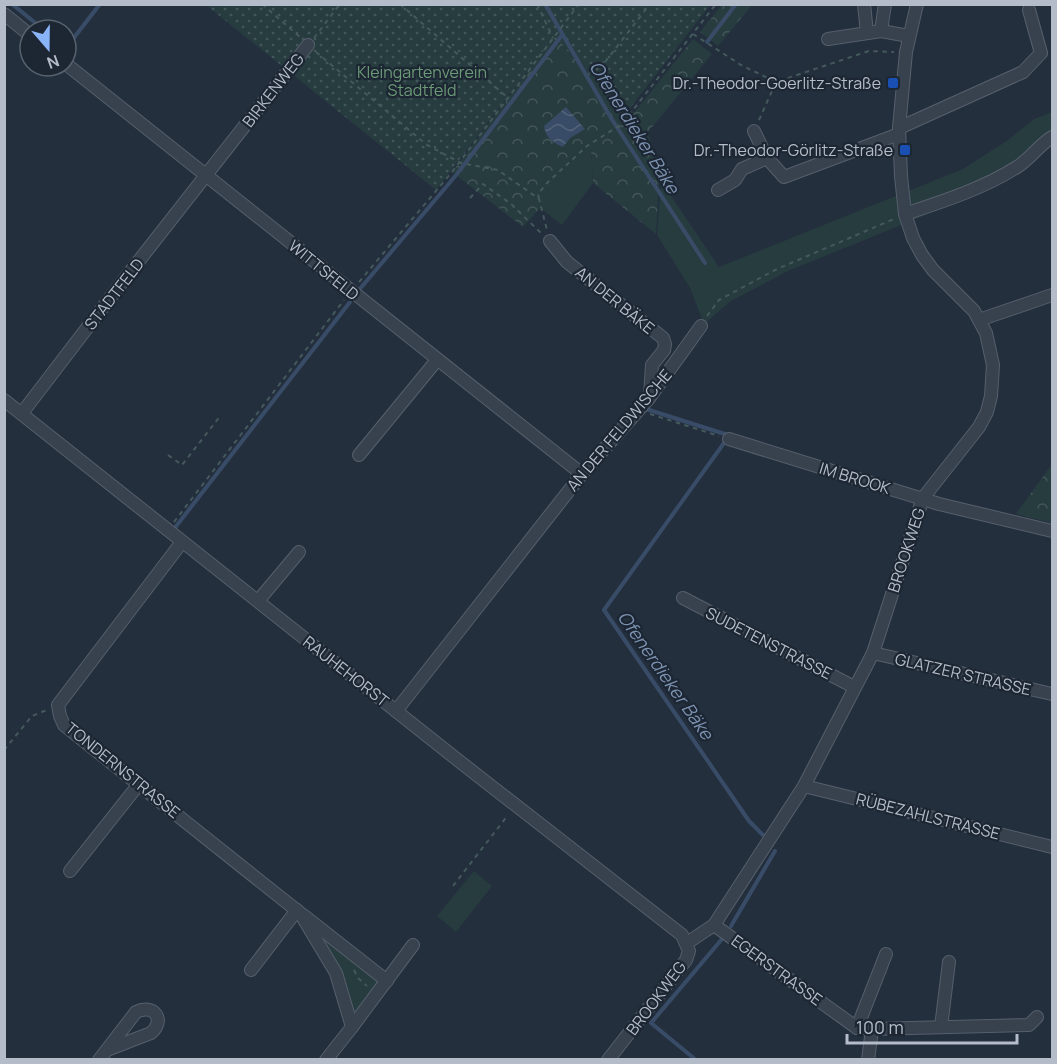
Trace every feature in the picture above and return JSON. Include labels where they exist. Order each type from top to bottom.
[{"type":"street","points":[[864,4],[867,33]]},
{"type":"street","points":[[881,31],[885,4]]},
{"type":"street","name":"BROOKWEG","points":[[608,1059],[686,960],[689,951],[687,943],[714,925],[804,786],[873,654],[923,498],[979,427],[987,411],[992,390],[993,366],[988,340],[979,320],[962,298],[933,270],[922,255],[910,231],[905,214],[899,131],[906,52],[917,4]]},
{"type":"street","points":[[754,131],[767,158],[784,177],[899,131],[1023,72],[1041,53],[1029,10]]},
{"type":"street","points":[[4,14],[18,25]]},
{"type":"street","points":[[828,39],[881,31],[909,36]]},
{"type":"street","name":"BIRKENWEG","points":[[207,176],[308,45]]},
{"type":"street","name":"WITTSFELD","points":[[78,74],[582,474]]},
{"type":"street","points":[[905,214],[971,191],[998,178],[1020,166],[1053,137]]},
{"type":"street","points":[[718,190],[735,180],[742,169],[767,158]]},
{"type":"street","name":"STADTFELD","points":[[22,413],[207,176]]},
{"type":"street","name":"AN DER BÄKE","points":[[550,241],[567,262],[663,338],[664,350],[652,365],[650,397]]},
{"type":"street","points":[[979,320],[1053,295]]},
{"type":"street","name":"AN DER FELDWISCHE","points":[[396,711],[582,474],[650,397],[700,326]]},
{"type":"street","points":[[359,455],[437,360]]},
{"type":"street","name":"RAUHEHORST","points":[[4,400],[396,711],[672,926],[687,943]]},
{"type":"street","name":"IM BROOK","points":[[729,439],[923,498],[1053,531]]},
{"type":"street","name":"TONDERNSTRASSE","points":[[182,542],[58,705],[64,725],[387,981]]},
{"type":"street","points":[[258,601],[298,552]]},
{"type":"street","name":"SUDETENSTRASSE","points":[[683,598],[854,687]]},
{"type":"street","name":"GLATZER STRASSE","points":[[873,654],[1053,694]]},
{"type":"street","points":[[70,871],[139,784]]},
{"type":"street","name":"RÜBEZAHLSTRASSE","points":[[804,786],[1053,847]]},
{"type":"street","points":[[251,970],[299,912]]},
{"type":"street","name":"TONDERNSTRASSE","points":[[299,912],[336,973],[352,1027]]},
{"type":"street","name":"EGERSTRASSE","points":[[714,925],[857,1028]]},
{"type":"street","points":[[326,1059],[375,999],[413,945]]},
{"type":"street","points":[[886,954],[857,1028],[1029,1025],[1036,1017]]},
{"type":"street","points":[[941,1027],[949,962]]},
{"type":"street","points":[[868,1059],[872,1029]]},
{"type":"path","points":[[262,4],[427,145],[460,163],[498,170],[539,199]]},
{"type":"path","name":"BIRKENWEG","points":[[308,45],[340,4]]},
{"type":"path","points":[[400,4],[508,98]]},
{"type":"path","points":[[537,4],[553,38]]},
{"type":"path","points":[[173,524],[351,292],[460,163],[579,4]]},
{"type":"path","points":[[593,67],[606,62],[650,4]]},
{"type":"path","points":[[550,241],[538,194],[587,146],[622,124],[716,4]]},
{"type":"path","points":[[692,34],[741,65],[776,82],[868,51],[906,52]]},
{"type":"path","points":[[754,131],[776,82]]},
{"type":"path","points":[[470,198],[483,184],[511,204],[550,241]]},
{"type":"path","points":[[700,326],[719,300],[831,244],[905,214]]},
{"type":"path","points":[[638,411],[729,439]]},
{"type":"path","points":[[168,455],[182,465],[221,416]]},
{"type":"path","points":[[4,750],[32,716],[58,705]]},
{"type":"path","points":[[453,886],[516,805]]},
{"type":"path","points":[[353,969],[358,978],[365,982],[375,999]]},
{"type":"green space","name":"Kleingartenverein Stadtfeld","points":[[206,5],[710,5],[630,108],[553,38],[436,190]]},
{"type":"green space","points":[[722,5],[752,5],[718,46],[700,32]]},
{"type":"green space","points":[[553,38],[634,113],[693,39],[712,54],[648,132],[659,181],[656,234],[593,183],[591,149],[587,146],[548,182],[539,194],[540,208],[523,227],[452,172]]},
{"type":"green space","points":[[1052,112],[1052,143],[1026,165],[980,193],[788,271],[731,301],[704,324],[690,288],[657,235],[661,181],[719,267],[963,169],[1008,140],[1034,119]]},
{"type":"green space","points":[[587,146],[591,149],[593,183],[562,225],[540,208],[538,194]]},
{"type":"green space","points":[[1052,464],[1052,523],[1016,514]]},
{"type":"green space","points":[[474,871],[492,886],[456,932],[437,916]]},
{"type":"green space","points":[[300,913],[387,981],[352,1027],[344,998]]},
{"type":"water","points":[[566,107],[585,129],[570,138],[563,147],[550,139],[544,126]]},
{"type":"waterway","points":[[12,4],[29,18]]},
{"type":"waterway","points":[[78,32],[100,4]]},
{"type":"waterway","name":"Ofenerdieker Bäke","points":[[545,4],[611,118],[705,263]]},
{"type":"waterway","points":[[707,42],[736,4]]},
{"type":"waterway","points":[[359,290],[457,174],[562,35]]},
{"type":"waterway","points":[[174,529],[350,302]]},
{"type":"waterway","name":"Ofenerdieker Bäke","points":[[646,409],[728,435]]},
{"type":"waterway","name":"Ofenerdieker Bäke","points":[[724,443],[604,610],[749,821],[763,835]]},
{"type":"waterway","name":"Ofenerdieker Bäke","points":[[731,926],[775,851]]},
{"type":"waterway","points":[[696,1060],[651,1023],[722,939]]},
{"type":"place","name":"Dr.-Theodor-Goerlitz-Straße","points":[[893,83]]},
{"type":"place","name":"Dr.-Theodor-Görlitz-Straße","points":[[905,150]]}]
